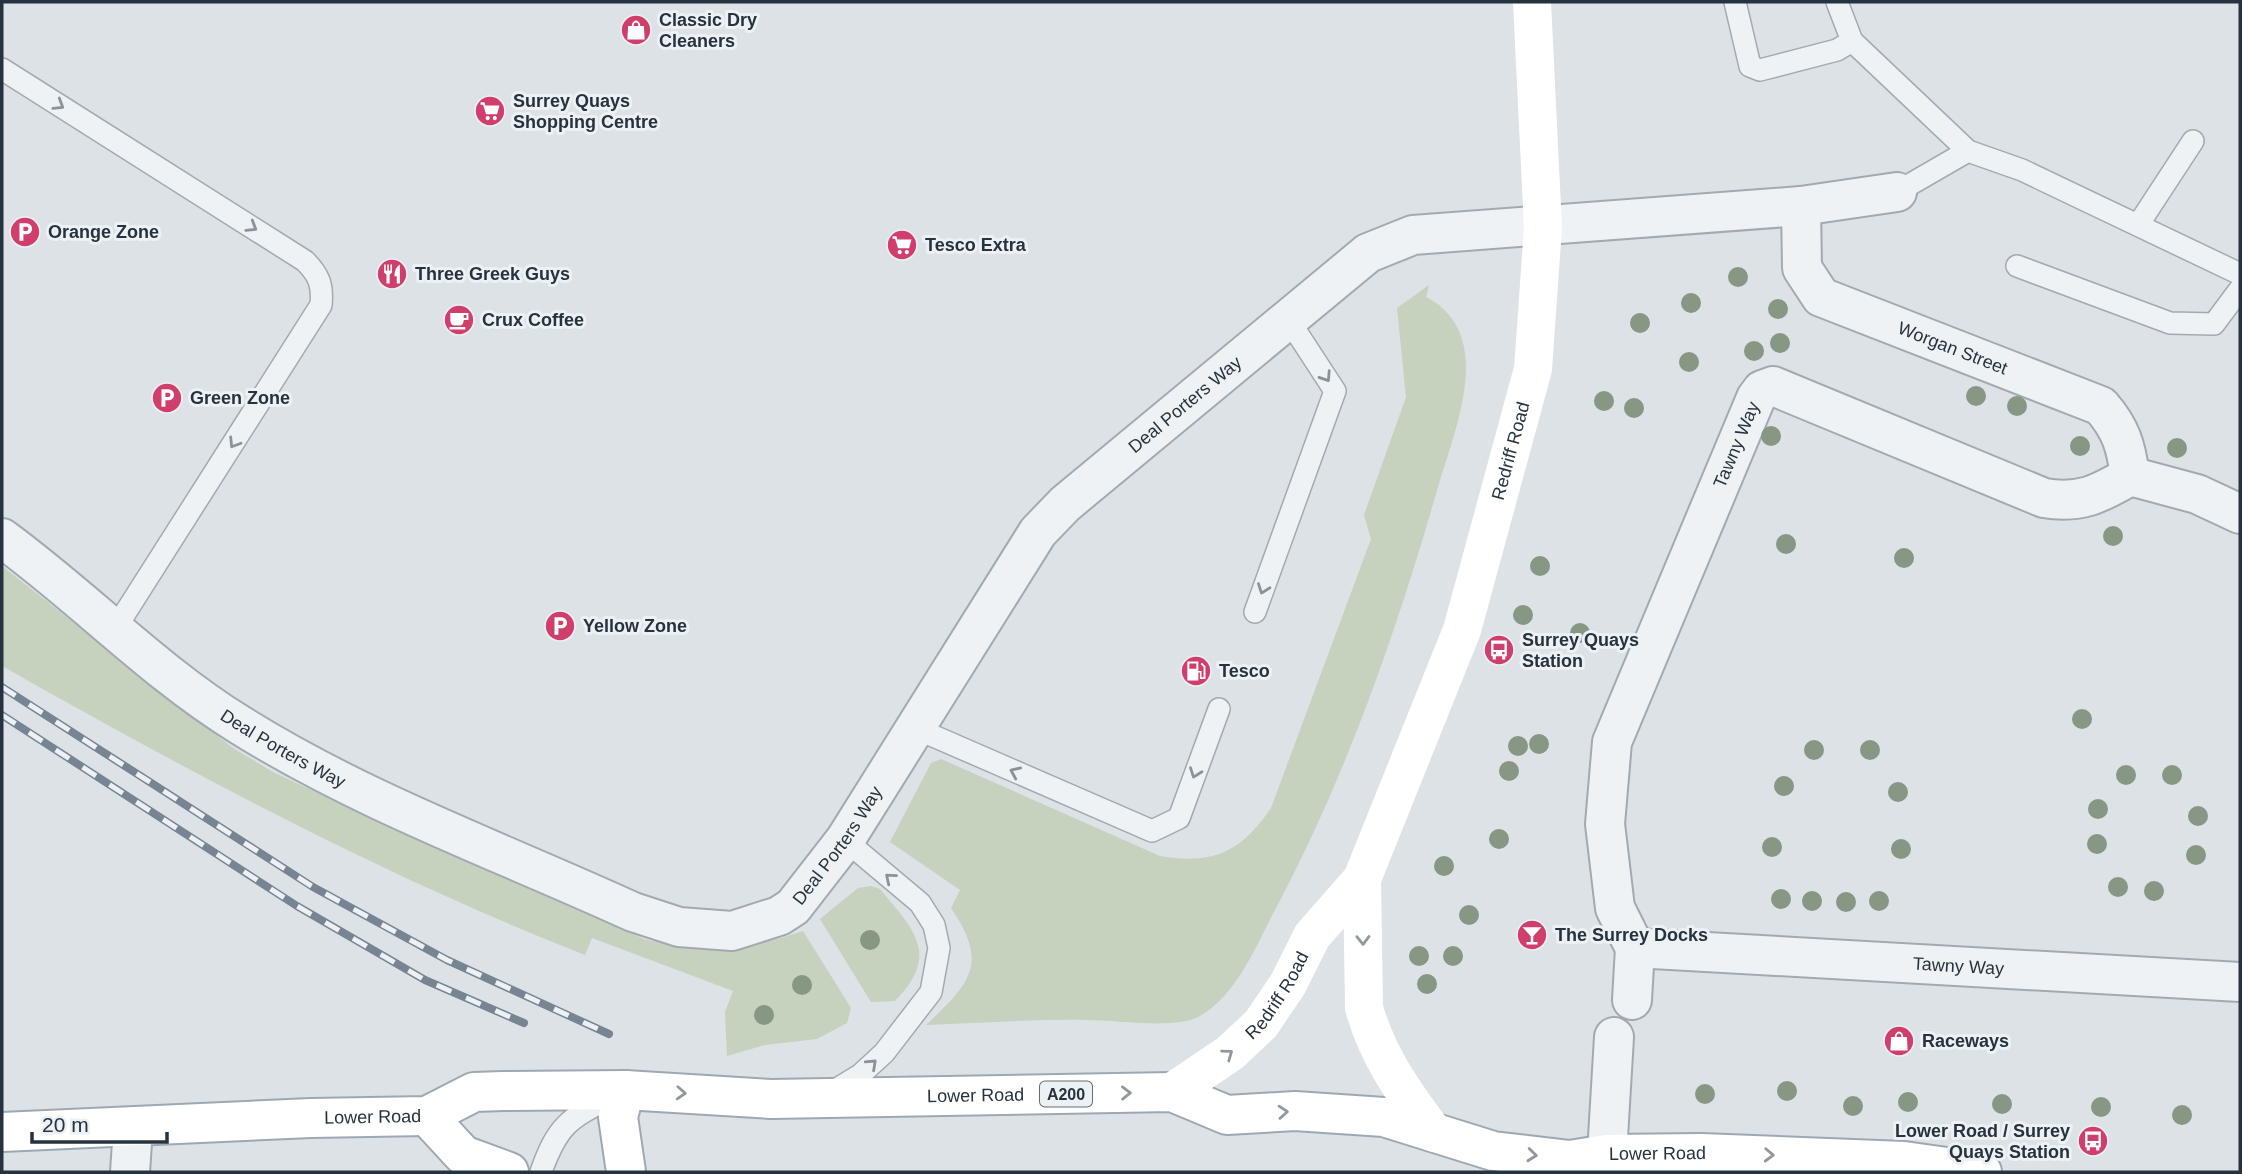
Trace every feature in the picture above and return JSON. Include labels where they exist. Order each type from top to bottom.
[{"type":"main road","name":"Redriff Road","points":[[1172,1092],[1230,1053],[1261,1024],[1288,984],[1312,936],[1362,878],[1462,630],[1533,369],[1543,228],[1532,2]]},
{"type":"main road","name":"Redriff Road","points":[[1362,878],[1367,1019],[1380,1056],[1434,1133]]},
{"type":"main road","name":"Lower Road","points":[[2,1132],[311,1118],[427,1116],[474,1092],[625,1090],[771,1099],[1172,1092],[1227,1115],[1295,1111],[1384,1118],[1493,1151],[1570,1160],[1607,1154],[1701,1153],[1982,1172]]},
{"type":"main road","points":[[625,1090],[618,1117],[626,1172]]},
{"type":"main road","points":[[427,1116],[463,1155],[509,1172]]},
{"type":"street","points":[[1543,228],[1801,206],[1897,192]]},
{"type":"street","name":"Worgan Street","points":[[1801,206],[1802,268],[1821,298],[2101,406],[2118,426],[2126,446],[2130,475]]},
{"type":"street","name":"Deal Porters Way","points":[[2,538],[197,696],[241,726],[336,778],[633,912],[679,927],[732,931],[779,916],[793,907],[845,840],[1038,533],[1065,504],[1368,253],[1413,235],[1543,228]]},
{"type":"street","name":"Tawny Way","points":[[1632,1000],[1635,948],[1615,908],[1605,824],[1612,742],[1756,398],[1762,390],[1773,386],[2044,498],[2069,502],[2100,493],[2130,475]]},
{"type":"street","points":[[2130,475],[2197,494],[2240,514]]},
{"type":"street","name":"Tawny Way","points":[[1635,948],[2240,982]]},
{"type":"street","points":[[1607,1154],[1614,1037]]},
{"type":"street","points":[[131,1172],[133,1128]]},
{"type":"lane","points":[[1735,2],[1750,66],[1759,69],[1837,50],[1852,41]]},
{"type":"lane","points":[[1837,2],[1852,41],[1968,151],[2022,170],[2240,274]]},
{"type":"lane","points":[[2,69],[305,261],[318,274],[323,291],[321,305],[115,629]]},
{"type":"lane","points":[[2138,225],[2193,141]]},
{"type":"lane","points":[[1897,192],[1968,151]]},
{"type":"lane","points":[[2017,266],[2170,323],[2214,324],[2240,289]]},
{"type":"lane","points":[[1255,612],[1335,391],[1288,319]]},
{"type":"lane","points":[[915,728],[1152,831],[1179,818],[1219,709]]},
{"type":"lane","points":[[814,1098],[841,1089],[884,1053],[931,992],[937,972],[939,948],[934,925],[920,903],[845,840]]},
{"type":"lane","points":[[541,1172],[557,1135],[576,1115],[625,1090]]},
{"type":"green space","points":[[1429,285],[1426,297],[1451,317],[1464,345],[1465,382],[1456,428],[1405,596],[1368,702],[1302,857],[1245,968],[1213,1007],[1200,1016],[1176,1023],[1068,1020],[926,1025],[964,984],[972,958],[963,927],[951,908],[960,890],[890,842],[931,763],[941,759],[1160,856],[1196,858],[1224,852],[1249,835],[1271,808],[1371,539],[1364,515],[1406,397],[1397,308]]},
{"type":"green space","points":[[2,566],[233,748],[273,772],[324,796],[644,939],[705,949],[743,947],[803,931],[851,1008],[847,1023],[817,1039],[765,1045],[727,1056],[725,1012],[733,991],[592,938],[585,955],[509,924],[361,857],[144,745],[2,666]]},
{"type":"green space","points":[[871,886],[880,889],[903,917],[917,943],[917,970],[909,985],[895,1001],[871,1002],[820,919],[858,888]]},
{"type":"railway","points":[[2,687],[313,887],[447,960],[609,1034]]},
{"type":"railway","points":[[2,715],[297,906],[425,980],[524,1023]]},
{"type":"place","name":"Classic Dry Cleaners","points":[[636,30]]},
{"type":"place","name":"Surrey Quays Shopping Centre","points":[[490,111]]},
{"type":"place","name":"Orange Zone","points":[[25,232]]},
{"type":"place","name":"Tesco Extra","points":[[902,245]]},
{"type":"place","name":"Three Greek Guys","points":[[392,274]]},
{"type":"place","name":"Crux Coffee","points":[[459,320]]},
{"type":"place","name":"Green Zone","points":[[167,398]]},
{"type":"place","name":"Yellow Zone","points":[[560,626]]},
{"type":"place","name":"Surrey Quays Station","points":[[1499,650]]},
{"type":"place","name":"Tesco","points":[[1196,671]]},
{"type":"place","name":"The Surrey Docks","points":[[1532,935]]},
{"type":"place","name":"Raceways","points":[[1899,1041]]},
{"type":"place","name":"Lower Road / Surrey Quays Station","points":[[2093,1141]]}]
